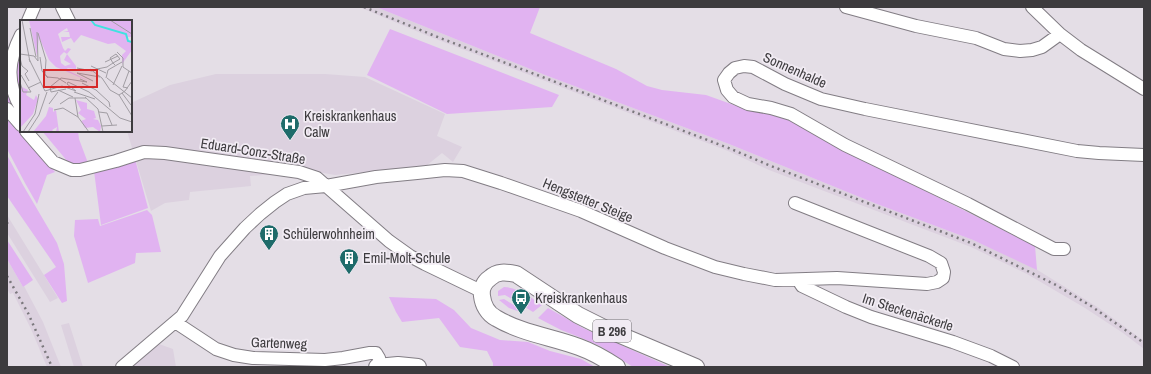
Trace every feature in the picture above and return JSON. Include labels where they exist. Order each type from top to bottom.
[{"type":"main road","name":"B 296","points":[[617,367],[582,347],[522,329],[495,318],[486,309],[483,303],[481,291],[485,282],[491,276],[499,273],[506,272],[516,274],[578,315],[606,329],[696,367]]},
{"type":"main road","points":[[377,367],[398,365],[418,367]]},
{"type":"street","points":[[28,20],[34,7]]},
{"type":"street","points":[[62,7],[68,20]]},
{"type":"street","points":[[846,7],[916,26],[976,38],[1004,49],[1020,51],[1032,50],[1042,46],[1060,34]]},
{"type":"street","points":[[1032,7],[1060,34],[1098,61],[1144,88]]},
{"type":"street","points":[[20,38],[11,62],[10,73],[11,86],[20,106]]},
{"type":"street","name":"Sonnenhalde","points":[[1064,249],[1054,249],[968,204],[845,145],[791,114],[771,108],[748,104],[733,97],[727,90],[724,80],[735,68],[744,66],[753,67],[785,84],[821,98],[865,110],[1077,151],[1144,155]]},
{"type":"street","points":[[7,109],[20,124]]},
{"type":"street","points":[[27,132],[53,162],[72,170]]},
{"type":"street","points":[[38,132],[52,150],[72,170]]},
{"type":"street","name":"Eduard-Conz-Straße","points":[[72,170],[80,170],[144,152],[165,152],[299,172],[317,178],[389,241],[410,256],[481,291]]},
{"type":"street","name":"Hengstetter Steige","points":[[122,367],[182,316],[220,256],[260,214],[287,194],[304,188],[326,186],[376,177],[445,170],[463,172],[581,210],[665,248],[715,267],[775,280],[837,278],[927,284],[937,282],[943,278],[944,272],[941,263],[929,256],[795,203]]},
{"type":"street","name":"Im Steckenäckerle","points":[[798,280],[802,286],[846,307],[871,317],[953,342],[991,356],[1013,367]]},
{"type":"street","name":"Gartenweg","points":[[175,322],[216,349],[234,355],[252,358],[324,360],[376,353],[381,366]]},
{"type":"shaded area","points":[[359,7],[376,7],[545,75],[729,144],[877,204],[973,240],[1031,266],[1099,308],[1144,341],[1144,349],[1085,308],[1027,274],[971,247],[769,170],[728,151],[428,36]]},
{"type":"shaded area","points":[[376,7],[540,7],[530,33],[616,69],[647,86],[662,90],[706,95],[745,109],[769,113],[788,119],[864,160],[1035,246],[1037,270],[973,240],[877,204],[729,144],[545,75]]},
{"type":"shaded area","points":[[390,29],[559,95],[552,107],[447,114],[367,75]]},
{"type":"shaded area","points":[[7,57],[20,63],[20,117],[7,104]]},
{"type":"shaded area","name":"Kreiskrankenhaus Calw","points":[[216,74],[325,74],[365,77],[445,114],[437,136],[462,147],[453,162],[442,153],[426,166],[335,175],[278,165],[276,174],[250,176],[251,186],[190,192],[189,200],[165,203],[151,211],[127,132],[132,132],[132,103],[170,85]]},
{"type":"shaded area","points":[[7,118],[55,172],[47,175],[37,204],[7,149]]},
{"type":"shaded area","points":[[43,132],[78,132],[79,139],[88,163],[73,168]]},
{"type":"shaded area","points":[[7,155],[57,243],[64,264],[67,301],[62,303],[44,275],[56,267],[7,196]]},
{"type":"shaded area","points":[[135,159],[148,208],[101,225],[94,171]]},
{"type":"shaded area","points":[[147,210],[152,215],[161,252],[136,253],[135,263],[88,283],[74,236],[75,220],[98,219],[100,226]]},
{"type":"shaded area","points":[[7,215],[58,298],[50,302],[7,233]]},
{"type":"shaded area","points":[[7,240],[33,280],[23,287],[7,259]]},
{"type":"shaded area","points":[[7,259],[23,287],[24,286],[43,322],[61,367],[47,367],[31,329],[13,293],[10,294],[7,289]]},
{"type":"shaded area","points":[[504,287],[519,291],[542,305],[533,312],[505,295],[498,296],[498,291]]},
{"type":"shaded area","points":[[389,297],[436,299],[454,310],[471,328],[500,340],[528,342],[550,351],[581,359],[595,367],[493,367],[493,363],[487,351],[460,347],[439,318],[402,322]]},
{"type":"shaded area","points":[[504,299],[522,310],[520,312],[509,308],[499,300]]},
{"type":"shaded area","points":[[548,308],[583,328],[670,367],[633,367],[600,346],[561,330],[538,318]]},
{"type":"shaded area","points":[[69,323],[83,367],[74,367],[61,325]]},
{"type":"shaded area","points":[[156,343],[173,349],[176,367],[128,367]]},
{"type":"railway","points":[[364,7],[435,36],[731,149],[771,166],[971,243],[1056,285],[1091,306],[1144,343]]},
{"type":"railway","points":[[7,276],[28,313],[52,367]]},
{"type":"place","name":"Kreiskrankenhaus Calw","points":[[290,141]]},
{"type":"place","name":"Schülerwohnheim","points":[[269,251]]},
{"type":"place","name":"Emil-Molt-Schule","points":[[349,275]]},
{"type":"place","name":"Kreiskrankenhaus","points":[[521,315]]}]
